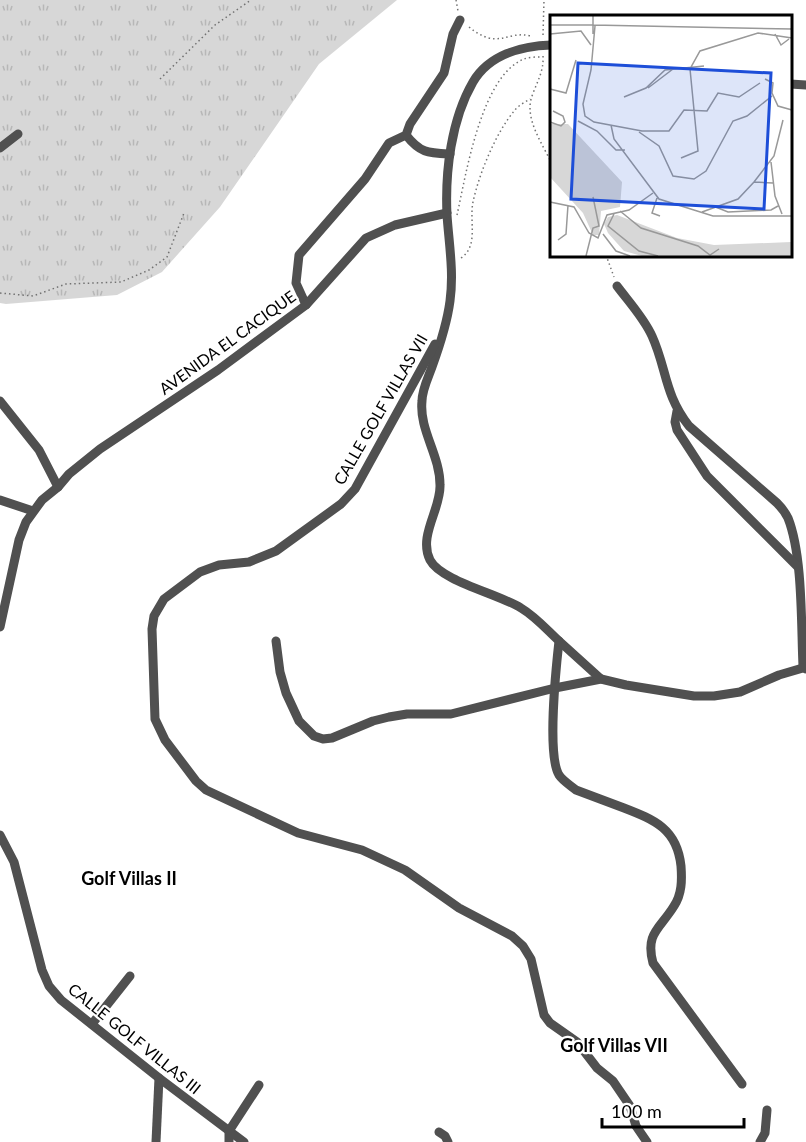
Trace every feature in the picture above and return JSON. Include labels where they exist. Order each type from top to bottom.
[{"type":"street","points":[[306,305],[296,283],[299,255],[365,179],[389,143],[406,135],[410,124],[444,73],[453,34],[460,20]]},
{"type":"street","points":[[544,45],[513,50],[495,60],[474,80],[459,115],[450,154],[447,213],[452,281],[446,324],[422,401],[424,426],[435,452],[440,485],[428,536],[429,559],[443,574],[520,607],[600,679]]},
{"type":"street","points":[[791,84],[806,85]]},
{"type":"street","points":[[0,148],[18,134]]},
{"type":"street","points":[[406,135],[415,147],[431,153],[450,154]]},
{"type":"street","name":"AVENIDA EL CACIQUE","points":[[0,627],[19,540],[33,511],[42,500],[58,488],[69,474],[100,449],[218,370],[306,305],[366,238],[395,225],[447,213]]},
{"type":"street","points":[[276,641],[283,683],[299,721],[314,736],[322,739],[333,738],[389,717],[407,714],[451,714],[600,679],[694,696],[714,696],[740,692],[805,667],[797,566],[787,516],[777,503],[689,426],[677,411],[670,396],[652,336],[617,286]]},
{"type":"street","name":"CALLE GOLF VILLAS VII","points":[[446,324],[355,489],[341,504],[276,551],[249,561],[209,567],[164,599],[154,616],[152,629],[155,719],[165,740],[196,781],[206,790],[298,832],[362,850],[405,870],[459,908],[512,936],[523,946],[531,959],[544,1015],[550,1023],[577,1042],[597,1068],[613,1082],[630,1106],[636,1126],[647,1142]]},
{"type":"street","points":[[0,401],[39,450],[58,488]]},
{"type":"street","points":[[677,411],[675,422],[677,430],[707,476],[797,566]]},
{"type":"street","points":[[0,500],[33,511]]},
{"type":"street","points":[[558,641],[553,750],[559,775],[576,790],[651,819],[672,836],[682,881],[680,894],[675,905],[650,940],[652,963],[742,1084]]},
{"type":"street","name":"CALLE GOLF VILLAS III","points":[[1,843],[14,862],[42,970],[49,986],[61,1000],[244,1142]]},
{"type":"street","points":[[92,1024],[130,976]]},
{"type":"street","points":[[156,1142],[159,1078]]},
{"type":"street","points":[[229,1142],[229,1131],[259,1085]]},
{"type":"street","points":[[760,1142],[765,1133],[767,1110]]},
{"type":"street","points":[[439,1132],[448,1142]]},
{"type":"path","points":[[160,79],[215,26],[251,0]]},
{"type":"path","points":[[456,0],[460,20],[487,39],[505,39],[522,34],[531,36],[544,45]]},
{"type":"path","points":[[544,0],[543,70],[531,98],[530,114],[535,131],[550,160]]},
{"type":"path","points":[[456,221],[462,185],[473,145],[492,91],[519,61],[525,58],[543,57]]},
{"type":"path","points":[[451,261],[467,254],[472,243],[473,203],[502,128],[516,108],[531,98]]},
{"type":"path","points":[[0,293],[33,296],[66,284],[121,282],[149,270],[167,257],[184,213]]},
{"type":"path","points":[[606,256],[617,286]]},
{"type":"green space","points":[[0,0],[397,0],[319,64],[220,207],[162,272],[117,295],[6,304],[0,303]]},
{"type":"district","name":"Golf Villas II","points":[[129,878]]},
{"type":"district","name":"Golf Villas VII","points":[[614,1045]]}]
